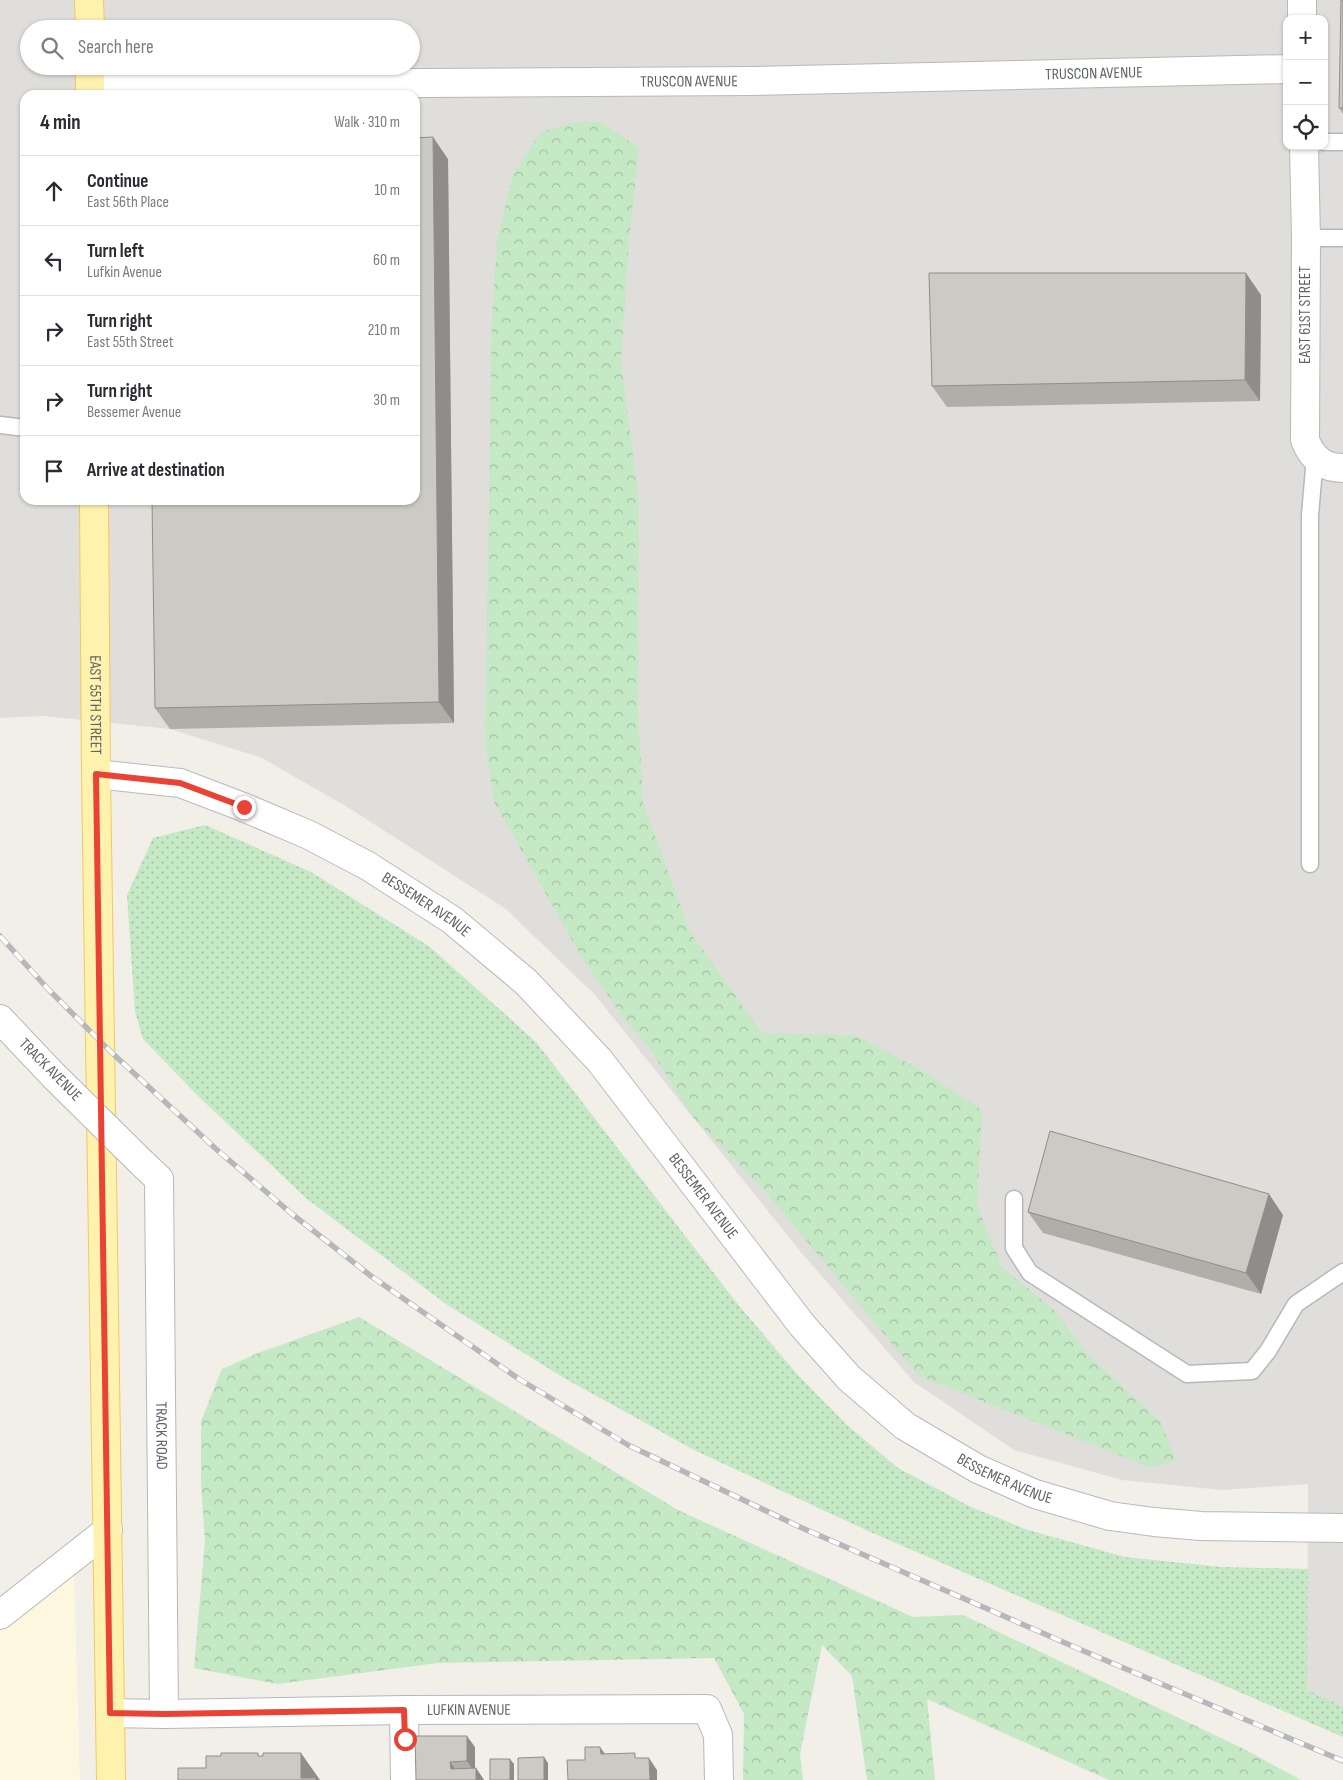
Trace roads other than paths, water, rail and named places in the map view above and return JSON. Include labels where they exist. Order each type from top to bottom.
[{"type":"main road","points":[[90,0],[90,20]]},
{"type":"main road","name":"EAST 55TH STREET","points":[[94,505],[96,774],[112,1780]]},
{"type":"street","points":[[1302,0],[1302,15]]},
{"type":"street","name":"TRUSCON AVENUE","points":[[90,82],[763,81],[1283,69]]},
{"type":"street","name":"EAST 61ST STREET","points":[[1304,150],[1306,238],[1305,440],[1310,453],[1331,465]]},
{"type":"street","name":"BESSEMER AVENUE","points":[[96,774],[180,783],[244,807],[309,835],[368,866],[452,920],[526,982],[600,1061],[802,1325],[849,1378],[905,1426],[978,1469],[1035,1494],[1110,1516],[1201,1526],[1343,1528]]},
{"type":"street","name":"TRACK AVENUE","points":[[0,1020],[142,1162]]},
{"type":"street","name":"TRACK ROAD","points":[[142,1162],[159,1179],[164,1714]]},
{"type":"street","points":[[0,1615],[108,1530]]},
{"type":"street","name":"LUFKIN AVENUE","points":[[110,1713],[707,1709],[718,1735],[719,1780]]},
{"type":"street","points":[[404,1710],[405,1780]]},
{"type":"lane","points":[[1328,142],[1343,142]]},
{"type":"lane","points":[[1306,238],[1343,238]]},
{"type":"lane","points":[[0,425],[20,427]]},
{"type":"lane","points":[[1310,864],[1310,515],[1331,465]]},
{"type":"lane","points":[[1014,1199],[1014,1248],[1030,1273],[1187,1374],[1252,1371],[1268,1351],[1296,1304],[1343,1272]]},
{"type":"railway","points":[[0,936],[48,989],[111,1052],[216,1149],[292,1214],[371,1276],[519,1379],[628,1445],[800,1527],[1086,1652],[1343,1761]]}]
